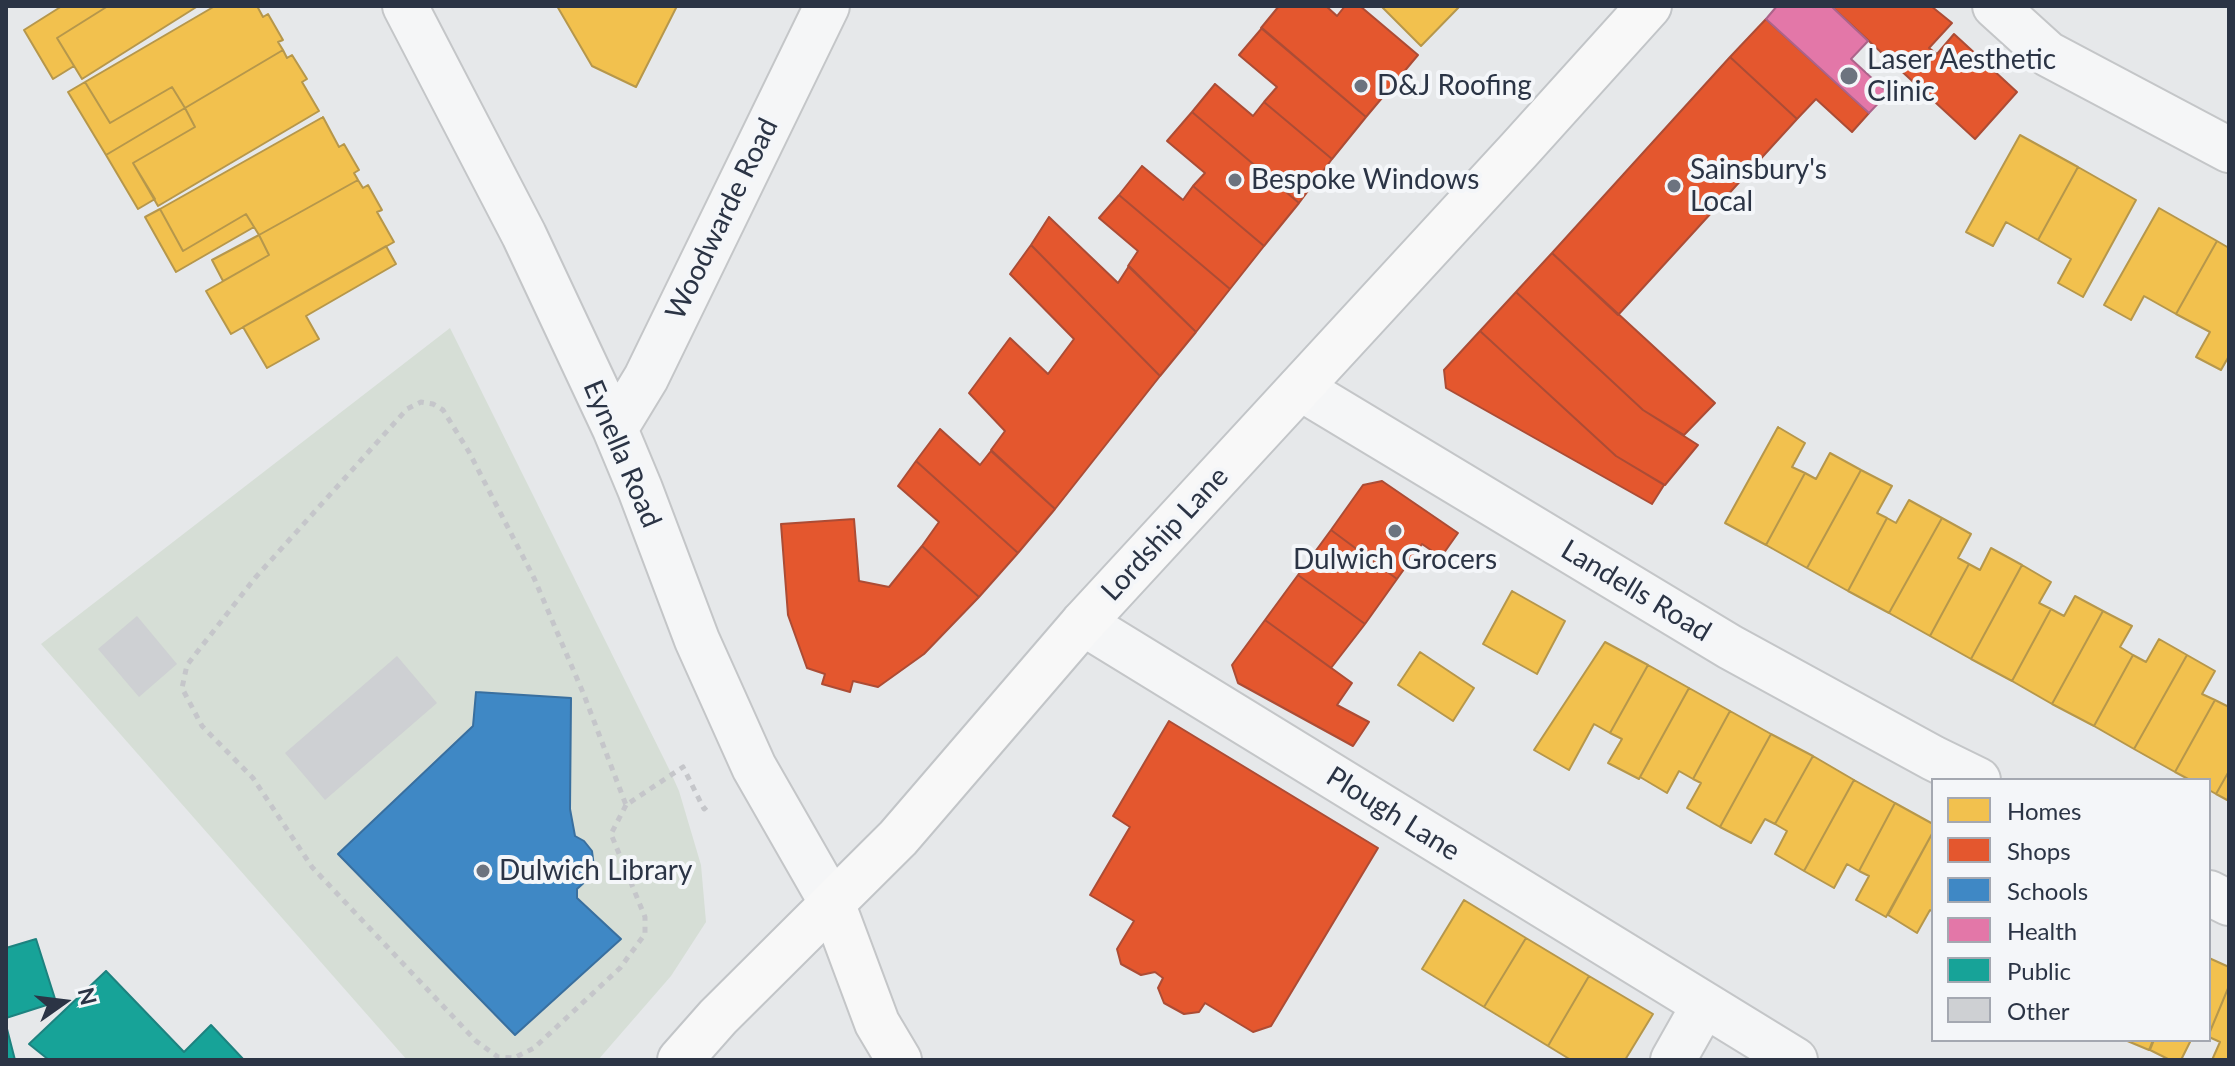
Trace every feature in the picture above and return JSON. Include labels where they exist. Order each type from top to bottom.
[{"type":"main road","name":"Lordship Lane","points":[[680,1060],[718,1017],[898,838],[1083,623],[1649,6]]},
{"type":"main road","points":[[833,905],[877,1023],[899,1060]]},
{"type":"street","name":"Eynella Road","points":[[405,6],[524,235],[615,429],[697,640],[754,767],[833,905]]},
{"type":"street","name":"Woodwarde Road","points":[[615,429],[646,378],[827,6]]},
{"type":"street","points":[[1995,6],[2048,54],[2229,150]]},
{"type":"street","name":"Landells Road","points":[[1300,388],[1730,647],[1974,778]]},
{"type":"street","name":"Plough Lane","points":[[1083,623],[1795,1060]]},
{"type":"street","points":[[2211,894],[2229,903]]},
{"type":"street","points":[[1673,1060],[1704,1005]]},
{"type":"path","points":[[626,805],[534,578],[469,452],[443,410],[433,404],[421,402],[407,409],[255,578],[187,665],[182,688],[202,726],[253,778],[312,867],[476,1041],[498,1057],[514,1058],[534,1048],[620,968],[645,934],[645,917],[611,834],[626,805],[683,767],[704,809],[754,767]]},
{"type":"shaded area","points":[[450,328],[671,773],[701,865],[706,922],[671,976],[598,1060],[407,1060],[41,644]]},
{"type":"building: Homes","points":[[62,6],[108,6],[57,38],[74,66],[53,79],[24,30]]},
{"type":"building: Homes","points":[[108,6],[198,6],[82,79],[57,38]]},
{"type":"building: Homes","points":[[215,6],[257,6],[263,17],[268,14],[283,40],[278,42],[283,50],[185,108],[172,87],[110,123],[85,82]]},
{"type":"building: Homes","points":[[557,6],[677,6],[636,87],[592,66]]},
{"type":"building: Homes","points":[[1381,6],[1460,6],[1421,46]]},
{"type":"building: Homes","points":[[283,50],[287,58],[292,55],[307,79],[302,82],[319,111],[158,206],[133,163],[195,127],[185,108]]},
{"type":"building: Homes","points":[[85,82],[110,123],[172,87],[185,108],[106,155],[68,92]]},
{"type":"building: Homes","points":[[185,108],[195,127],[133,163],[155,199],[138,209],[106,155]]},
{"type":"building: Homes","points":[[323,117],[339,147],[344,144],[359,170],[354,173],[358,180],[259,235],[246,214],[183,251],[160,209]]},
{"type":"building: Homes","points":[[2020,135],[2078,167],[2038,240],[2006,222],[1993,246],[1966,232]]},
{"type":"building: Homes","points":[[2078,167],[2136,200],[2083,297],[2058,283],[2071,259],[2038,240]]},
{"type":"building: Homes","points":[[358,180],[363,188],[368,185],[382,210],[377,212],[394,242],[231,334],[206,291],[269,255],[259,235]]},
{"type":"building: Homes","points":[[2159,208],[2217,241],[2176,314],[2144,296],[2131,320],[2104,305]]},
{"type":"building: Homes","points":[[160,209],[183,251],[246,214],[254,227],[176,272],[145,217]]},
{"type":"building: Homes","points":[[259,235],[269,255],[223,281],[212,260]]},
{"type":"building: Homes","points":[[2217,241],[2229,248],[2229,356],[2221,370],[2196,357],[2210,332],[2176,314]]},
{"type":"building: Homes","points":[[386,246],[396,264],[306,316],[319,339],[267,368],[243,327]]},
{"type":"building: Homes","points":[[1778,427],[1805,443],[1792,467],[1805,473],[1766,545],[1725,523]]},
{"type":"building: Homes","points":[[1830,453],[1861,470],[1807,568],[1766,545],[1805,473],[1816,479]]},
{"type":"building: Homes","points":[[1861,470],[1892,486],[1877,513],[1887,518],[1848,591],[1807,568]]},
{"type":"building: Homes","points":[[1909,500],[1942,518],[1889,613],[1848,591],[1887,518],[1896,523]]},
{"type":"building: Homes","points":[[1942,518],[1971,534],[1958,558],[1969,564],[1930,636],[1889,613]]},
{"type":"building: Homes","points":[[1991,548],[2022,565],[1971,659],[1930,636],[1969,564],[1980,570]]},
{"type":"building: Homes","points":[[2022,565],[2051,582],[2039,603],[2051,609],[2012,681],[1971,659]]},
{"type":"building: Homes","points":[[1512,591],[1565,621],[1537,674],[1483,644]]},
{"type":"building: Homes","points":[[2075,596],[2103,611],[2052,704],[2012,681],[2051,609],[2064,616]]},
{"type":"building: Homes","points":[[2103,611],[2132,626],[2120,647],[2133,655],[2094,726],[2052,704]]},
{"type":"building: Homes","points":[[2159,639],[2187,655],[2134,749],[2094,726],[2133,655],[2146,662]]},
{"type":"building: Homes","points":[[1605,642],[1648,665],[1610,733],[1594,724],[1569,770],[1534,750]]},
{"type":"building: Homes","points":[[1420,652],[1474,688],[1453,721],[1398,685]]},
{"type":"building: Homes","points":[[2187,655],[2215,671],[2202,694],[2215,700],[2175,772],[2134,749]]},
{"type":"building: Homes","points":[[1648,665],[1689,688],[1639,779],[1608,763],[1622,739],[1610,733]]},
{"type":"building: Homes","points":[[1689,688],[1730,711],[1693,779],[1679,771],[1667,793],[1640,777]]},
{"type":"building: Homes","points":[[2215,700],[2229,707],[2229,771],[2216,794],[2211,791],[2211,778],[2186,778],[2175,772]]},
{"type":"building: Homes","points":[[1730,711],[1771,734],[1720,827],[1687,808],[1701,783],[1693,779]]},
{"type":"building: Homes","points":[[1771,734],[1813,756],[1775,824],[1765,819],[1751,843],[1720,827]]},
{"type":"building: Homes","points":[[1813,756],[1854,780],[1804,871],[1775,854],[1787,831],[1775,824]]},
{"type":"building: Homes","points":[[2229,771],[2229,801],[2216,794]]},
{"type":"building: Homes","points":[[1854,780],[1895,803],[1859,871],[1847,864],[1834,888],[1804,871]]},
{"type":"building: Homes","points":[[1895,803],[1931,823],[1931,836],[1886,917],[1856,900],[1869,876],[1859,871]]},
{"type":"building: Homes","points":[[1931,836],[1931,911],[1917,933],[1888,915]]},
{"type":"building: Homes","points":[[1464,900],[1526,938],[1484,1007],[1422,969]]},
{"type":"building: Homes","points":[[1526,938],[1589,976],[1548,1046],[1484,1007]]},
{"type":"building: Homes","points":[[2211,959],[2229,967],[2229,986],[2211,1029]]},
{"type":"building: Homes","points":[[1589,976],[1653,1014],[1625,1060],[1571,1060],[1548,1046]]},
{"type":"building: Homes","points":[[2229,986],[2229,1060],[2212,1060],[2220,1042],[2211,1038],[2211,1029]]},
{"type":"building: Homes","points":[[2130,1042],[2152,1042],[2149,1050]]},
{"type":"building: Homes","points":[[2153,1042],[2190,1042],[2181,1060],[2170,1060],[2150,1050]]},
{"type":"building: Shops","name":"D&J Roofing","points":[[1279,6],[1326,6],[1337,16],[1345,6],[1360,6],[1418,55],[1366,117],[1261,28]]},
{"type":"building: Shops","points":[[1831,6],[1931,6],[1952,23],[1929,48],[1937,54],[1954,34],[2017,92],[1975,139]]},
{"type":"building: Shops","points":[[1766,19],[1869,113],[1852,132],[1816,99],[1797,119],[1730,57]]},
{"type":"building: Shops","points":[[1262,28],[1366,117],[1332,159],[1264,102],[1277,87],[1239,55]]},
{"type":"building: Shops","name":"Sainsbury's Local","points":[[1730,57],[1797,119],[1618,315],[1552,253]]},
{"type":"building: Shops","points":[[1215,84],[1253,116],[1264,102],[1332,159],[1299,203],[1192,112]]},
{"type":"building: Shops","name":"Bespoke Windows","points":[[1192,112],[1299,203],[1264,246],[1193,186],[1205,173],[1167,141]]},
{"type":"building: Shops","points":[[1142,166],[1183,200],[1193,186],[1264,246],[1230,289],[1119,195]]},
{"type":"building: Shops","points":[[1119,195],[1230,289],[1196,332],[1128,266],[1138,251],[1099,218]]},
{"type":"building: Shops","points":[[1049,217],[1118,283],[1129,266],[1196,332],[1160,376],[1031,245]]},
{"type":"building: Shops","points":[[1031,245],[1160,376],[1055,509],[991,450],[1005,431],[969,393],[1010,338],[1048,374],[1074,339],[1010,274]]},
{"type":"building: Shops","points":[[1552,253],[1715,403],[1684,435],[1643,410],[1516,292]]},
{"type":"building: Shops","points":[[1516,292],[1643,410],[1698,445],[1665,485],[1616,456],[1480,331]]},
{"type":"building: Shops","points":[[1480,331],[1616,456],[1664,485],[1652,504],[1446,388],[1444,370]]},
{"type":"building: Shops","points":[[940,429],[980,465],[991,451],[1055,509],[1018,553],[916,461]]},
{"type":"building: Shops","points":[[916,461],[1018,553],[979,597],[922,546],[939,522],[898,486]]},
{"type":"building: Shops","name":"Dulwich Grocers","points":[[1382,481],[1458,533],[1441,557],[1422,544],[1397,579],[1331,530],[1363,485]]},
{"type":"building: Shops","points":[[854,519],[859,581],[889,587],[922,546],[979,597],[924,654],[878,687],[853,681],[850,692],[822,684],[825,674],[807,668],[788,615],[781,524]]},
{"type":"building: Shops","points":[[1331,530],[1397,579],[1365,624],[1298,575]]},
{"type":"building: Shops","points":[[1298,575],[1365,624],[1331,668],[1265,620]]},
{"type":"building: Shops","points":[[1265,620],[1352,683],[1337,705],[1369,722],[1353,746],[1238,683],[1232,665]]},
{"type":"building: Shops","points":[[1169,721],[1378,848],[1271,1026],[1253,1032],[1205,1003],[1199,1012],[1184,1014],[1164,1003],[1158,988],[1163,978],[1155,972],[1141,975],[1121,964],[1117,949],[1134,921],[1090,895],[1130,827],[1113,816]]},
{"type":"building: Schools","points":[[476,692],[571,698],[570,809],[575,836],[592,851],[594,867],[588,879],[577,889],[577,898],[621,939],[515,1035],[338,854],[473,726]]},
{"type":"building: Health","name":"Laser Aesthetic Clinic","points":[[1777,6],[1831,6],[1868,41],[1851,59],[1888,93],[1869,113],[1766,19]]},
{"type":"building: Public","points":[[36,939],[56,1002],[6,1018],[6,948]]},
{"type":"building: Public","points":[[106,971],[184,1052],[211,1025],[244,1060],[49,1060],[29,1044]]},
{"type":"building: Public","points":[[6,1025],[15,1060],[6,1060]]},
{"type":"building: Other","points":[[137,616],[177,664],[139,697],[98,649]]},
{"type":"building: Other","points":[[397,656],[437,703],[325,800],[285,753]]},
{"type":"place","name":"Laser Aesthetic Clinic","points":[[1849,76]]},
{"type":"place","name":"D&J Roofing","points":[[1361,86]]},
{"type":"place","name":"Bespoke Windows","points":[[1235,180]]},
{"type":"place","name":"Sainsbury's Local","points":[[1674,186]]},
{"type":"place","name":"Dulwich Grocers","points":[[1395,531]]},
{"type":"place","name":"Dulwich Library","points":[[483,871]]}]
